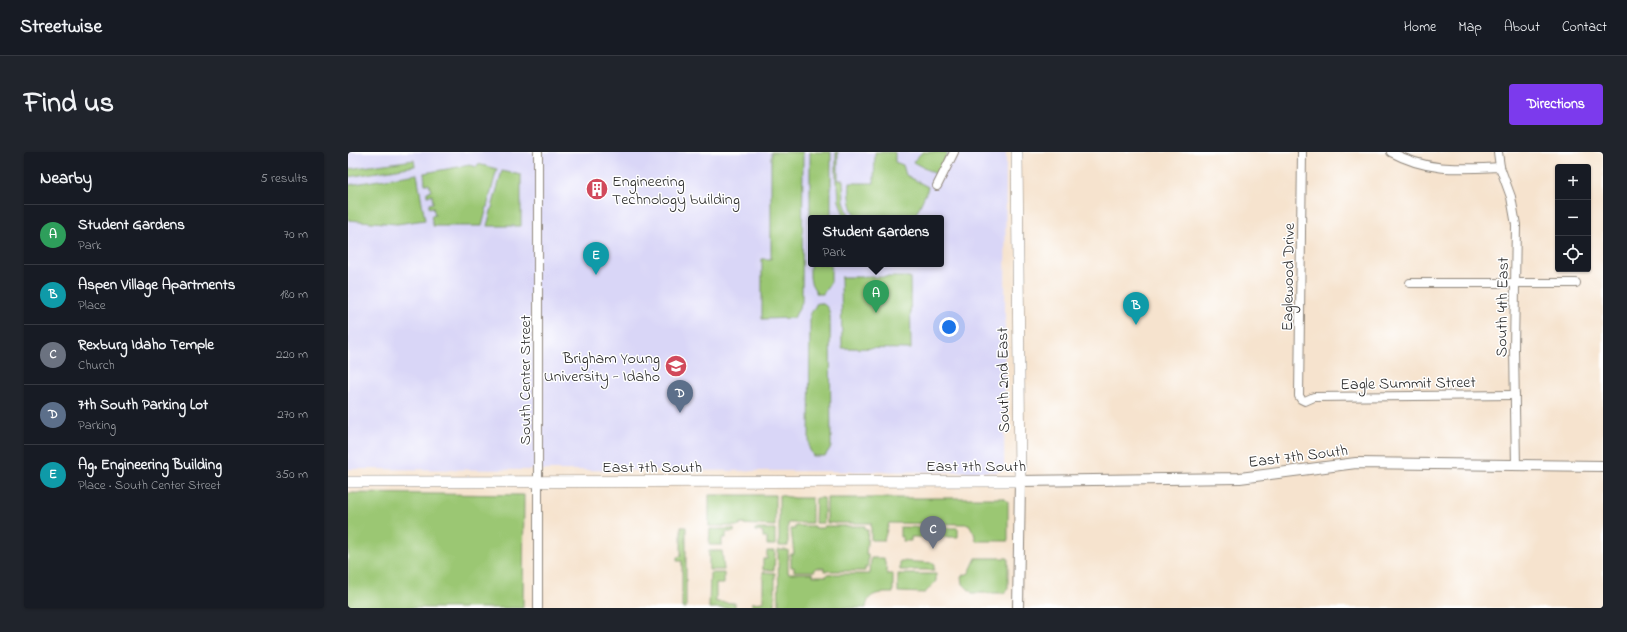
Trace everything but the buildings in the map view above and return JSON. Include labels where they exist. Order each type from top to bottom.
[{"type":"main road","name":"South 2nd East","points":[[1017,152],[1017,342],[1020,481]]},
{"type":"main road","name":"East 7th South","points":[[348,482],[1020,481]]},
{"type":"street","name":"South Center Street","points":[[538,152],[538,608]]},
{"type":"street","points":[[937,186],[954,152]]},
{"type":"street","name":"Eaglewood Drive","points":[[1302,152],[1299,396],[1303,400]]},
{"type":"street","points":[[1391,152],[1407,160],[1428,167],[1460,169],[1500,167]]},
{"type":"street","name":"South 4th East","points":[[1498,152],[1500,167],[1512,197],[1516,225],[1516,466]]},
{"type":"street","points":[[1410,283],[1576,283]]},
{"type":"street","name":"Eagle Summit Street","points":[[1303,400],[1314,397],[1515,395]]},
{"type":"street","name":"East 7th South","points":[[1020,481],[1240,478],[1356,463],[1603,466]]},
{"type":"street","name":"South 2nd East","points":[[1018,608],[1020,481]]},
{"type":"shaded area","name":"Brigham Young University - Idaho","points":[[348,152],[1006,152],[1004,469],[999,472],[348,469]]},
{"type":"green space","points":[[771,152],[803,152],[802,302],[794,318],[762,319],[762,259],[771,259]]},
{"type":"green space","points":[[810,152],[831,152],[831,215],[810,215]]},
{"type":"green space","points":[[836,152],[838,152],[838,180],[843,180],[844,202],[849,215],[844,215],[839,201],[838,185],[836,183]]},
{"type":"green space","points":[[875,152],[895,152],[895,162],[903,165],[906,175],[928,187],[915,215],[856,215],[850,201],[850,183],[874,183]]},
{"type":"green space","points":[[922,152],[948,152],[937,175],[913,162]]},
{"type":"green space","points":[[414,160],[415,166],[348,177],[348,169]]},
{"type":"green space","points":[[478,164],[497,169],[482,226],[433,226],[431,216],[435,215],[433,207],[429,208],[429,204],[433,203],[432,195],[427,196],[427,192],[431,191],[429,184],[425,184],[424,173],[470,165],[477,167]]},
{"type":"green space","points":[[502,171],[521,175],[521,226],[487,226]]},
{"type":"green space","points":[[417,174],[425,220],[397,224],[348,220],[348,185]]},
{"type":"green space","points":[[810,267],[831,267],[831,282],[823,294],[817,294],[811,283]]},
{"type":"green space","points":[[841,277],[910,277],[911,349],[842,348]]},
{"type":"green space","points":[[817,303],[826,306],[830,316],[831,447],[825,456],[813,456],[809,448],[810,315]]},
{"type":"green space","points":[[348,493],[524,495],[523,608],[348,608]]},
{"type":"green space","points":[[709,495],[775,495],[775,526],[740,524],[740,526],[709,526]]},
{"type":"green space","points":[[779,495],[794,498],[812,498],[812,523],[788,523],[788,546],[779,546]]},
{"type":"green space","points":[[816,498],[824,498],[824,523],[815,523]]},
{"type":"green space","points":[[827,498],[1004,498],[1008,502],[1008,541],[976,541],[969,524],[889,523],[884,540],[871,540],[871,523],[827,523]]},
{"type":"green space","points":[[795,526],[815,526],[815,528],[824,528],[824,526],[865,526],[865,530],[868,530],[866,554],[868,554],[868,567],[865,567],[865,571],[824,571],[824,568],[815,568],[815,571],[794,571],[794,567],[791,567],[791,554],[794,554],[791,529],[795,529]]},
{"type":"green space","points":[[681,527],[686,527],[686,608],[682,608],[682,561],[677,561],[677,557],[681,556]]},
{"type":"green space","points":[[900,527],[958,528],[958,537],[911,537],[911,541],[903,541],[903,537],[900,537]]},
{"type":"green space","points":[[710,529],[734,529],[734,532],[726,532],[726,538],[722,538],[722,545],[709,545]]},
{"type":"green space","points":[[755,529],[775,529],[775,545],[767,545],[767,538],[763,537],[763,532],[755,531]]},
{"type":"green space","points":[[778,550],[788,550],[788,573],[813,573],[813,576],[827,576],[827,574],[870,574],[871,558],[884,558],[887,574],[893,574],[893,593],[875,594],[869,599],[866,608],[779,608]]},
{"type":"green space","points":[[709,551],[722,551],[724,570],[709,570]]},
{"type":"green space","points":[[767,551],[775,551],[774,570],[763,570],[763,559],[767,559]]},
{"type":"green space","points":[[976,558],[1008,558],[1008,589],[1004,593],[972,593],[963,584],[962,576],[969,573]]},
{"type":"green space","points":[[900,561],[934,563],[934,570],[900,570]]},
{"type":"green space","points":[[763,572],[775,573],[775,608],[752,608],[752,603],[763,602]]},
{"type":"green space","points":[[710,573],[724,573],[724,584],[716,584],[716,602],[735,603],[735,608],[709,608]]},
{"type":"green space","points":[[898,574],[936,574],[936,581],[925,593],[898,592]]},
{"type":"place","name":"Engineering Technology building","points":[[597,189]]},
{"type":"place","name":"Ag. Engineering Building","points":[[596,275]]},
{"type":"place","name":"Student Gardens","points":[[876,313]]},
{"type":"place","name":"Aspen Village Apartments","points":[[1136,325]]},
{"type":"place","name":"Brigham Young University - Idaho","points":[[676,366]]},
{"type":"place","name":"7th South Parking Lot","points":[[680,413]]},
{"type":"place","name":"Rexburg Idaho Temple","points":[[933,549]]}]
